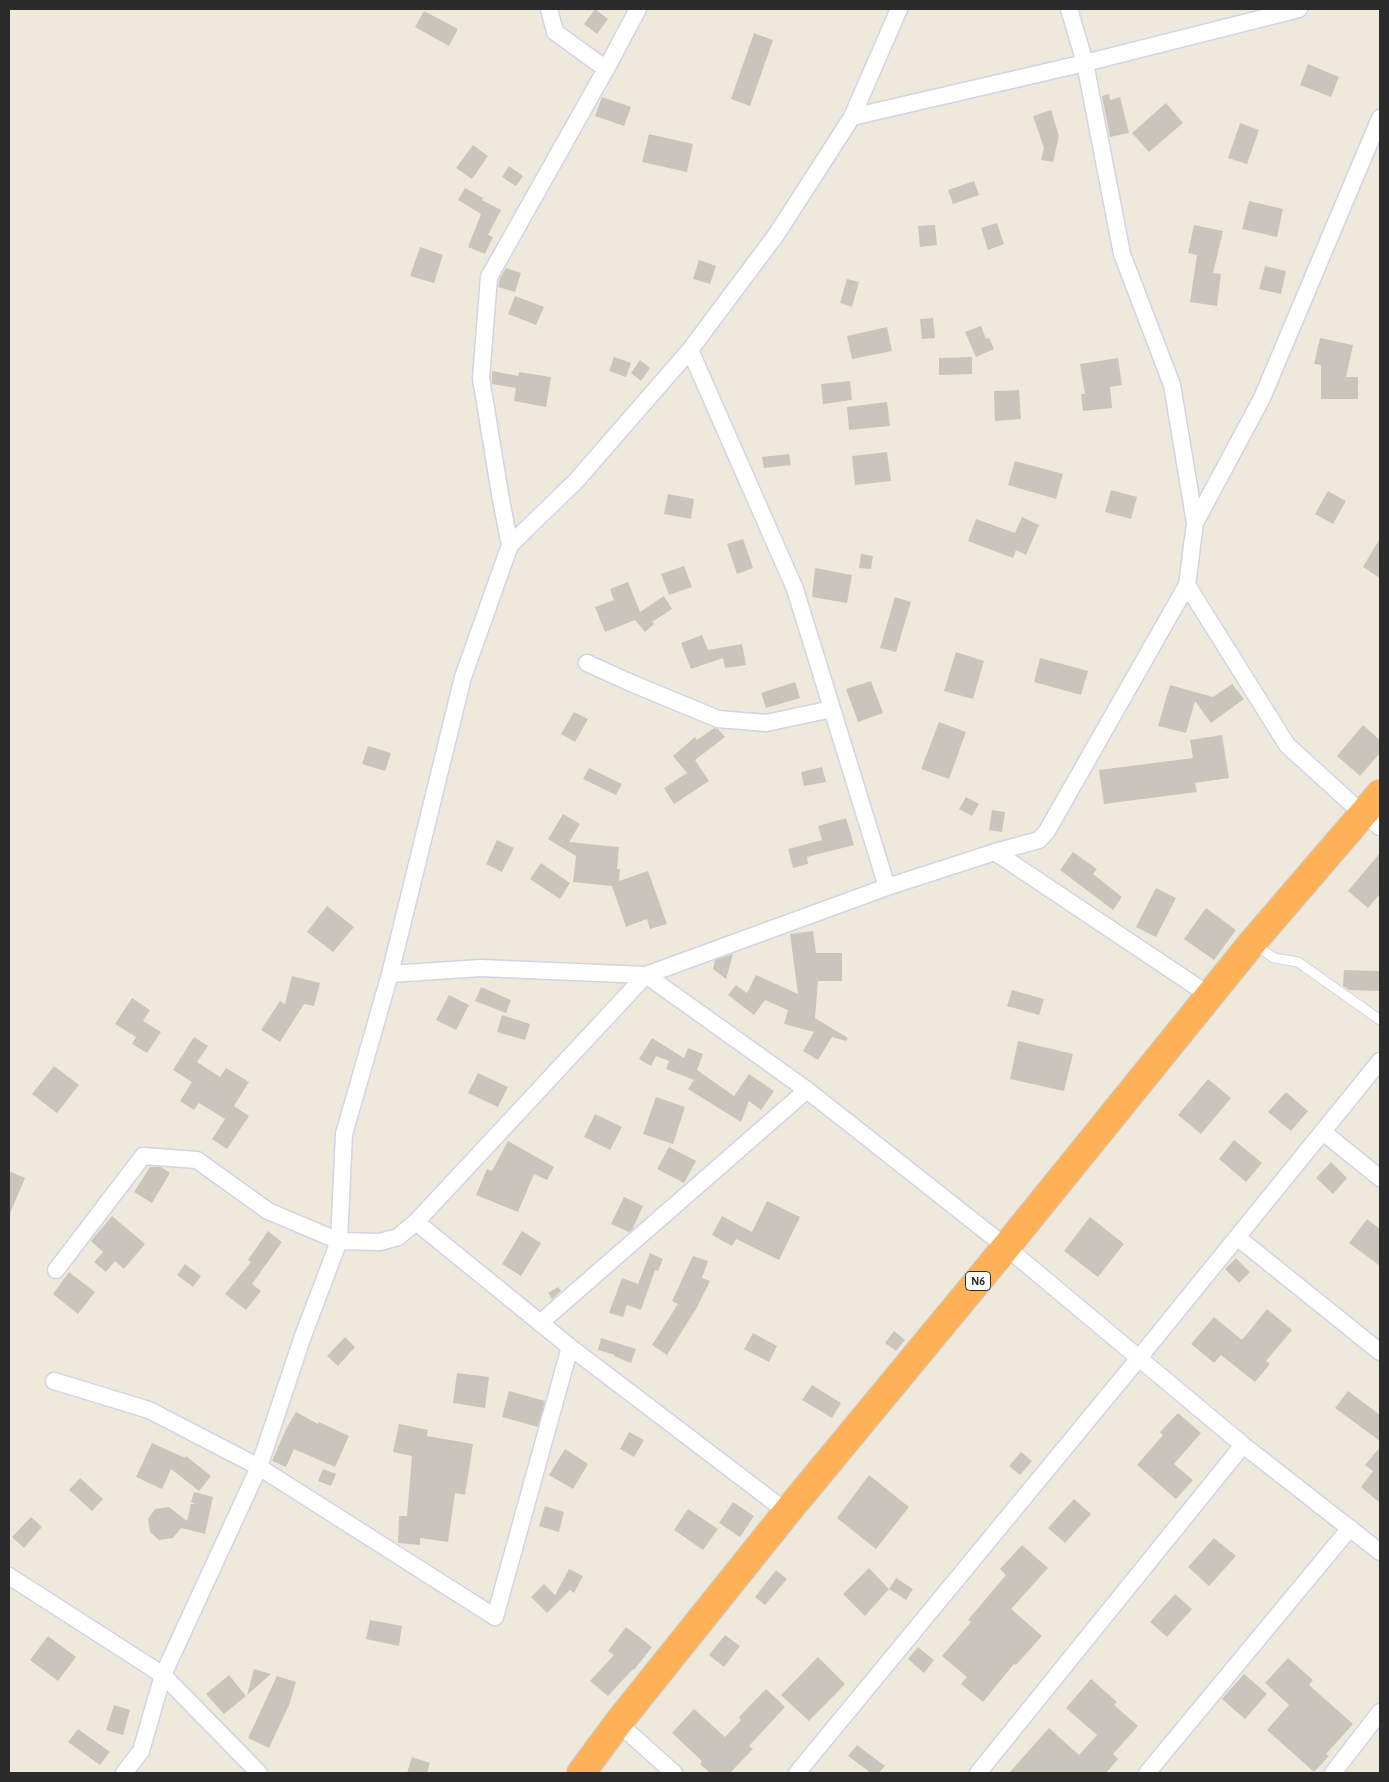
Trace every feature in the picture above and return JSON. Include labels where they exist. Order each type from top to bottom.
[{"type":"highway","name":"N6","points":[[581,1773],[618,1723],[787,1512],[1006,1247],[1252,943],[1372,821],[1380,794]]},
{"type":"street","points":[[549,9],[555,32],[606,69]]},
{"type":"street","points":[[510,545],[481,378],[489,277],[638,9]]},
{"type":"street","points":[[124,1773],[141,1751],[163,1676],[259,1467],[303,1336],[339,1242],[344,1134],[390,974],[463,677],[510,545],[576,481],[690,350],[776,235],[852,117],[899,9]]},
{"type":"street","points":[[390,974],[480,968],[646,975],[887,887],[994,852],[1023,846],[1038,840],[1047,831],[1187,585],[1196,523],[1172,385],[1122,254],[1085,63],[1069,9]]},
{"type":"street","points":[[852,117],[1085,63],[1299,9]]},
{"type":"street","points":[[1196,523],[1262,398],[1380,118]]},
{"type":"street","points":[[690,350],[795,588],[887,887]]},
{"type":"street","points":[[1187,585],[1287,745],[1372,821]]},
{"type":"street","points":[[587,663],[718,719],[766,723],[832,709]]},
{"type":"street","points":[[994,852],[1209,995]]},
{"type":"street","points":[[646,975],[807,1090],[1006,1247],[1243,1445],[1380,1552]]},
{"type":"street","points":[[56,1270],[143,1156],[197,1160],[268,1212],[339,1242],[380,1242],[398,1236],[416,1222],[646,975]]},
{"type":"street","points":[[797,1773],[1139,1358],[1380,1061]]},
{"type":"street","points":[[540,1323],[807,1090]]},
{"type":"street","points":[[1323,1132],[1380,1178]]},
{"type":"street","points":[[416,1222],[570,1347],[787,1512]]},
{"type":"street","points":[[1237,1237],[1380,1352]]},
{"type":"street","points":[[54,1381],[149,1410],[259,1467],[495,1616],[570,1347]]},
{"type":"street","points":[[978,1773],[1243,1445]]},
{"type":"street","points":[[1148,1773],[1350,1528]]},
{"type":"street","points":[[9,1576],[163,1676],[258,1773]]},
{"type":"street","points":[[1332,1773],[1380,1712]]},
{"type":"street","points":[[618,1723],[674,1773]]},
{"type":"lane","points":[[1252,943],[1274,958],[1298,962],[1380,1020]]},
{"type":"building","points":[[595,9],[608,19],[597,34],[584,24]]},
{"type":"building","points":[[424,11],[458,29],[449,46],[415,27]]},
{"type":"building","points":[[754,33],[773,40],[750,106],[731,99]]},
{"type":"building","points":[[1308,64],[1339,77],[1331,97],[1300,85]]},
{"type":"building","points":[[1109,94],[1110,100],[1120,97],[1129,133],[1110,137],[1102,96]]},
{"type":"building","points":[[602,97],[631,107],[624,126],[595,116]]},
{"type":"building","points":[[1166,103],[1183,123],[1149,152],[1132,133]]},
{"type":"building","points":[[1051,110],[1059,136],[1053,162],[1041,160],[1044,148],[1033,116]]},
{"type":"building","points":[[1240,123],[1259,130],[1247,164],[1228,158]]},
{"type":"building","points":[[649,134],[693,144],[687,172],[642,162]]},
{"type":"building","points":[[473,145],[488,156],[472,179],[456,168]]},
{"type":"building","points":[[509,166],[523,176],[516,186],[502,177]]},
{"type":"building","points":[[974,181],[979,195],[953,204],[948,190]]},
{"type":"building","points":[[465,188],[501,210],[488,235],[493,237],[485,254],[468,247],[481,214],[458,200]]},
{"type":"building","points":[[1249,201],[1283,209],[1277,237],[1242,229]]},
{"type":"building","points":[[997,223],[1004,244],[988,250],[981,228]]},
{"type":"building","points":[[935,225],[937,245],[920,247],[918,226]]},
{"type":"building","points":[[1194,225],[1223,231],[1213,273],[1221,274],[1217,306],[1190,302],[1197,255],[1188,253]]},
{"type":"building","points":[[420,247],[443,255],[434,283],[410,276]]},
{"type":"building","points":[[699,260],[716,266],[710,284],[693,279]]},
{"type":"building","points":[[1265,266],[1286,271],[1281,294],[1259,289]]},
{"type":"building","points":[[506,268],[521,273],[515,292],[498,287],[500,278]]},
{"type":"building","points":[[847,279],[859,282],[852,307],[840,303]]},
{"type":"building","points":[[515,296],[544,307],[536,325],[508,314]]},
{"type":"building","points":[[933,318],[935,338],[922,339],[920,319]]},
{"type":"building","points":[[981,326],[986,339],[989,338],[994,349],[976,357],[965,332]]},
{"type":"building","points":[[887,327],[892,351],[852,359],[847,336]]},
{"type":"building","points":[[1320,338],[1353,345],[1346,377],[1358,377],[1358,399],[1321,399],[1321,365],[1314,364]]},
{"type":"building","points":[[614,357],[631,363],[626,377],[609,371]]},
{"type":"building","points":[[972,357],[972,374],[939,375],[939,358]]},
{"type":"building","points":[[1118,358],[1122,385],[1110,387],[1112,408],[1083,411],[1081,394],[1085,394],[1080,364]]},
{"type":"building","points":[[640,360],[650,368],[641,381],[631,373]]},
{"type":"building","points":[[492,371],[518,376],[519,372],[551,377],[546,407],[514,401],[516,388],[492,384]]},
{"type":"building","points":[[850,381],[852,400],[823,404],[821,384]]},
{"type":"building","points":[[1019,390],[1021,419],[995,421],[994,391]]},
{"type":"building","points":[[887,402],[890,426],[849,430],[847,407]]},
{"type":"building","points":[[887,452],[891,481],[855,485],[852,456]]},
{"type":"building","points":[[789,454],[791,465],[764,468],[762,457]]},
{"type":"building","points":[[1015,461],[1063,474],[1056,499],[1008,485]]},
{"type":"building","points":[[1111,490],[1137,497],[1131,519],[1105,512]]},
{"type":"building","points":[[1328,491],[1346,501],[1333,524],[1315,514]]},
{"type":"building","points":[[668,494],[694,499],[691,519],[664,514]]},
{"type":"building","points":[[1022,517],[1039,525],[1026,555],[1016,550],[1013,558],[968,541],[976,519],[1015,533]]},
{"type":"building","points":[[1380,538],[1380,578],[1363,567]]},
{"type":"building","points":[[743,539],[753,568],[737,574],[727,544]]},
{"type":"building","points":[[861,554],[873,556],[871,569],[859,568]]},
{"type":"building","points":[[684,566],[692,587],[669,595],[661,574]]},
{"type":"building","points":[[815,568],[852,575],[847,603],[812,597]]},
{"type":"building","points":[[628,582],[640,612],[664,596],[672,609],[652,622],[654,624],[645,632],[635,620],[605,632],[595,607],[614,600],[610,589]]},
{"type":"building","points":[[895,597],[911,602],[896,652],[880,648]]},
{"type":"building","points":[[702,635],[708,650],[742,644],[746,665],[725,668],[723,658],[691,669],[681,643]]},
{"type":"building","points":[[956,652],[984,661],[973,699],[944,691]]},
{"type":"building","points":[[1040,658],[1088,671],[1081,695],[1034,682]]},
{"type":"building","points":[[871,681],[883,713],[858,722],[846,689]]},
{"type":"building","points":[[795,682],[800,698],[766,708],[761,693]]},
{"type":"building","points":[[1232,684],[1244,699],[1211,723],[1195,701],[1186,733],[1158,726],[1170,685],[1213,697]]},
{"type":"building","points":[[574,712],[588,719],[575,742],[561,734]]},
{"type":"building","points":[[939,722],[966,732],[949,779],[921,769]]},
{"type":"building","points":[[1363,725],[1380,740],[1380,753],[1360,776],[1337,756]]},
{"type":"building","points":[[714,728],[718,729],[725,737],[695,760],[709,781],[674,804],[664,788],[687,773],[673,756],[695,737],[697,740]]},
{"type":"building","points":[[1222,735],[1229,778],[1195,783],[1197,792],[1104,804],[1099,770],[1193,758],[1190,740]]},
{"type":"building","points":[[368,746],[391,753],[385,771],[362,764]]},
{"type":"building","points":[[822,767],[826,782],[804,786],[801,772]]},
{"type":"building","points":[[589,768],[622,784],[616,795],[583,779]]},
{"type":"building","points":[[966,797],[979,804],[972,816],[959,809]]},
{"type":"building","points":[[992,810],[1005,812],[1002,832],[989,830]]},
{"type":"building","points":[[563,814],[580,824],[569,842],[619,847],[617,869],[620,869],[619,881],[648,871],[667,924],[650,929],[647,919],[626,927],[612,886],[573,882],[576,856],[548,839]]},
{"type":"building","points":[[846,818],[854,845],[807,857],[808,864],[793,868],[788,849],[822,840],[818,826]]},
{"type":"building","points":[[497,840],[514,848],[502,872],[486,864]]},
{"type":"building","points":[[1073,852],[1097,869],[1093,874],[1122,897],[1113,910],[1060,870]]},
{"type":"building","points":[[1380,853],[1380,894],[1368,908],[1348,891]]},
{"type":"building","points":[[541,863],[570,883],[560,899],[530,879]]},
{"type":"building","points":[[1156,888],[1176,898],[1156,937],[1136,927]]},
{"type":"building","points":[[327,906],[354,927],[333,952],[307,932]]},
{"type":"building","points":[[1206,908],[1236,930],[1214,960],[1184,939]]},
{"type":"building","points":[[813,931],[816,953],[842,953],[842,981],[818,981],[815,1018],[848,1038],[846,1041],[832,1037],[818,1060],[803,1051],[814,1032],[784,1024],[788,1010],[765,1000],[754,1015],[728,995],[736,985],[747,993],[756,975],[798,994],[790,934]]},
{"type":"building","points":[[733,954],[726,979],[713,969],[715,960]]},
{"type":"building","points":[[1344,970],[1380,971],[1380,991],[1349,990],[1343,986]]},
{"type":"building","points":[[292,976],[320,983],[314,1006],[304,1004],[280,1042],[261,1030],[280,1001],[285,1004]]},
{"type":"building","points":[[481,987],[511,1000],[506,1013],[475,1001]]},
{"type":"building","points":[[1012,990],[1044,999],[1039,1015],[1007,1006]]},
{"type":"building","points":[[449,995],[469,1005],[456,1030],[436,1020]]},
{"type":"building","points":[[132,998],[150,1010],[143,1021],[161,1032],[147,1053],[132,1044],[136,1037],[115,1024]]},
{"type":"building","points":[[502,1015],[530,1024],[525,1040],[497,1032]]},
{"type":"building","points":[[194,1037],[208,1046],[197,1062],[220,1077],[226,1068],[249,1082],[234,1106],[249,1116],[227,1149],[212,1139],[225,1119],[199,1103],[194,1110],[180,1101],[192,1082],[173,1070]]},
{"type":"building","points":[[652,1038],[684,1058],[688,1048],[703,1054],[697,1070],[734,1096],[749,1074],[774,1091],[761,1110],[749,1101],[741,1122],[688,1089],[694,1080],[666,1069],[669,1061],[656,1056],[651,1066],[639,1059]]},
{"type":"building","points":[[1018,1041],[1073,1054],[1064,1091],[1010,1079]]},
{"type":"building","points":[[54,1066],[79,1085],[57,1113],[32,1094]]},
{"type":"building","points":[[478,1073],[508,1087],[498,1107],[468,1093]]},
{"type":"building","points":[[1208,1079],[1231,1098],[1201,1134],[1178,1115]]},
{"type":"building","points":[[1286,1092],[1308,1111],[1291,1131],[1268,1112]]},
{"type":"building","points":[[656,1097],[685,1107],[673,1144],[643,1134]]},
{"type":"building","points":[[595,1114],[622,1127],[610,1150],[584,1137]]},
{"type":"building","points":[[1234,1140],[1262,1163],[1246,1182],[1219,1159]]},
{"type":"building","points":[[508,1141],[554,1167],[547,1180],[534,1174],[518,1212],[476,1195],[487,1169],[492,1171]]},
{"type":"building","points":[[669,1147],[696,1161],[684,1183],[657,1169]]},
{"type":"building","points":[[1331,1162],[1347,1178],[1333,1194],[1316,1178]]},
{"type":"building","points":[[150,1167],[161,1167],[170,1173],[152,1203],[134,1192]]},
{"type":"building","points":[[9,1171],[25,1178],[9,1216]]},
{"type":"building","points":[[624,1197],[643,1206],[632,1230],[629,1232],[611,1224]]},
{"type":"building","points":[[767,1201],[800,1217],[779,1260],[736,1239],[732,1246],[712,1235],[722,1216],[752,1232]]},
{"type":"building","points":[[112,1216],[145,1244],[124,1269],[115,1261],[106,1272],[94,1262],[103,1252],[91,1241]]},
{"type":"building","points":[[1090,1217],[1124,1244],[1098,1277],[1064,1251]]},
{"type":"building","points":[[1367,1219],[1380,1229],[1380,1266],[1349,1243]]},
{"type":"building","points":[[268,1231],[282,1242],[252,1284],[261,1291],[246,1310],[225,1294],[251,1262],[248,1260]]},
{"type":"building","points":[[522,1231],[541,1243],[521,1276],[502,1264]]},
{"type":"building","points":[[650,1253],[663,1259],[658,1271],[655,1270],[641,1310],[627,1305],[623,1317],[609,1313],[622,1278],[638,1284]]},
{"type":"building","points":[[693,1256],[708,1261],[702,1278],[710,1281],[696,1309],[667,1355],[652,1345],[678,1304],[672,1301]]},
{"type":"building","points":[[1236,1258],[1250,1272],[1239,1283],[1225,1269]]},
{"type":"building","points":[[185,1264],[201,1276],[193,1287],[177,1275]]},
{"type":"building","points":[[69,1272],[95,1292],[78,1314],[53,1294]]},
{"type":"building","points":[[558,1287],[561,1291],[552,1299],[548,1293]]},
{"type":"building","points":[[1267,1309],[1292,1330],[1266,1361],[1270,1364],[1255,1382],[1221,1355],[1214,1363],[1191,1344],[1214,1317],[1242,1340]]},
{"type":"building","points":[[894,1331],[905,1340],[896,1351],[885,1343]]},
{"type":"building","points":[[753,1333],[777,1346],[769,1362],[744,1349]]},
{"type":"building","points":[[345,1337],[355,1347],[338,1366],[327,1356]]},
{"type":"building","points":[[601,1338],[636,1349],[631,1363],[615,1355],[598,1350]]},
{"type":"building","points":[[457,1373],[489,1377],[485,1408],[453,1403]]},
{"type":"building","points":[[812,1385],[841,1403],[832,1418],[802,1400]]},
{"type":"building","points":[[509,1391],[545,1401],[538,1427],[502,1417]]},
{"type":"building","points":[[1348,1391],[1380,1415],[1380,1441],[1335,1408]]},
{"type":"building","points":[[296,1412],[318,1424],[319,1422],[349,1436],[335,1467],[294,1449],[286,1467],[272,1461],[286,1429]]},
{"type":"building","points":[[1178,1413],[1201,1433],[1174,1464],[1193,1480],[1176,1499],[1137,1465],[1163,1435],[1160,1432]]},
{"type":"building","points":[[399,1424],[428,1430],[427,1436],[473,1444],[465,1495],[455,1493],[448,1542],[420,1538],[420,1545],[398,1543],[399,1516],[407,1516],[412,1456],[393,1452]]},
{"type":"building","points":[[629,1432],[644,1440],[634,1457],[620,1449]]},
{"type":"building","points":[[152,1443],[185,1458],[186,1456],[211,1476],[199,1491],[171,1469],[162,1489],[136,1477]]},
{"type":"building","points":[[1380,1447],[1380,1503],[1361,1487],[1373,1471],[1365,1465]]},
{"type":"building","points":[[565,1449],[588,1464],[573,1489],[549,1475]]},
{"type":"building","points":[[1021,1452],[1032,1461],[1020,1475],[1009,1466]]},
{"type":"building","points":[[323,1469],[336,1474],[331,1486],[318,1481]]},
{"type":"building","points":[[869,1475],[909,1507],[876,1549],[837,1518]]},
{"type":"building","points":[[80,1478],[103,1499],[92,1511],[69,1490]]},
{"type":"building","points":[[194,1492],[213,1497],[205,1534],[181,1528],[173,1538],[159,1540],[150,1532],[148,1519],[155,1509],[169,1507],[187,1521],[191,1504],[195,1504],[191,1502]]},
{"type":"building","points":[[1074,1499],[1091,1514],[1065,1543],[1048,1528]]},
{"type":"building","points":[[733,1502],[754,1516],[740,1537],[719,1523]]},
{"type":"building","points":[[545,1506],[564,1512],[559,1532],[539,1526]]},
{"type":"building","points":[[688,1509],[718,1529],[703,1550],[674,1530]]},
{"type":"building","points":[[31,1517],[42,1527],[24,1548],[12,1537]]},
{"type":"building","points":[[1214,1538],[1236,1556],[1209,1586],[1188,1567]]},
{"type":"building","points":[[1022,1545],[1048,1568],[1011,1609],[1042,1636],[1016,1665],[1014,1664],[983,1702],[961,1684],[967,1677],[942,1656],[971,1622],[968,1620],[1006,1575],[1000,1569]]},
{"type":"building","points":[[869,1568],[889,1589],[865,1616],[843,1594]]},
{"type":"building","points":[[569,1569],[583,1576],[574,1593],[570,1590],[547,1613],[531,1597],[544,1584],[555,1595]]},
{"type":"building","points":[[776,1570],[787,1579],[765,1605],[755,1597]]},
{"type":"building","points":[[896,1578],[913,1589],[906,1600],[889,1589]]},
{"type":"building","points":[[1175,1594],[1192,1609],[1167,1637],[1150,1622]]},
{"type":"building","points":[[370,1620],[402,1626],[399,1646],[366,1639]]},
{"type":"building","points":[[626,1627],[652,1647],[634,1670],[608,1696],[590,1681],[614,1655],[608,1651]]},
{"type":"building","points":[[725,1635],[740,1646],[724,1667],[709,1655]]},
{"type":"building","points":[[48,1636],[76,1657],[58,1681],[30,1660]]},
{"type":"building","points":[[918,1647],[934,1660],[924,1673],[908,1659]]},
{"type":"building","points":[[818,1657],[845,1684],[809,1721],[781,1695]]},
{"type":"building","points":[[1288,1658],[1313,1680],[1309,1685],[1353,1724],[1326,1754],[1329,1756],[1314,1772],[1267,1730],[1289,1705],[1265,1683]]},
{"type":"building","points":[[254,1669],[271,1674],[247,1695]]},
{"type":"building","points":[[1244,1674],[1267,1694],[1245,1719],[1222,1699]]},
{"type":"building","points":[[229,1675],[246,1696],[224,1714],[206,1694]]},
{"type":"building","points":[[277,1676],[296,1682],[289,1705],[269,1748],[248,1738]]},
{"type":"building","points":[[1091,1679],[1117,1702],[1114,1705],[1138,1726],[1113,1754],[1118,1759],[1106,1773],[1009,1773],[1049,1728],[1079,1755],[1097,1735],[1066,1708]]},
{"type":"building","points":[[766,1689],[785,1707],[749,1746],[753,1749],[730,1773],[710,1773],[700,1764],[702,1761],[672,1733],[694,1709],[725,1737],[741,1720],[739,1717]]},
{"type":"building","points":[[114,1705],[130,1710],[123,1735],[106,1730]]},
{"type":"building","points":[[78,1729],[110,1752],[100,1765],[68,1742]]},
{"type":"building","points":[[857,1745],[885,1766],[879,1773],[871,1773],[848,1756]]},
{"type":"building","points":[[412,1757],[430,1763],[427,1773],[407,1773]]}]
